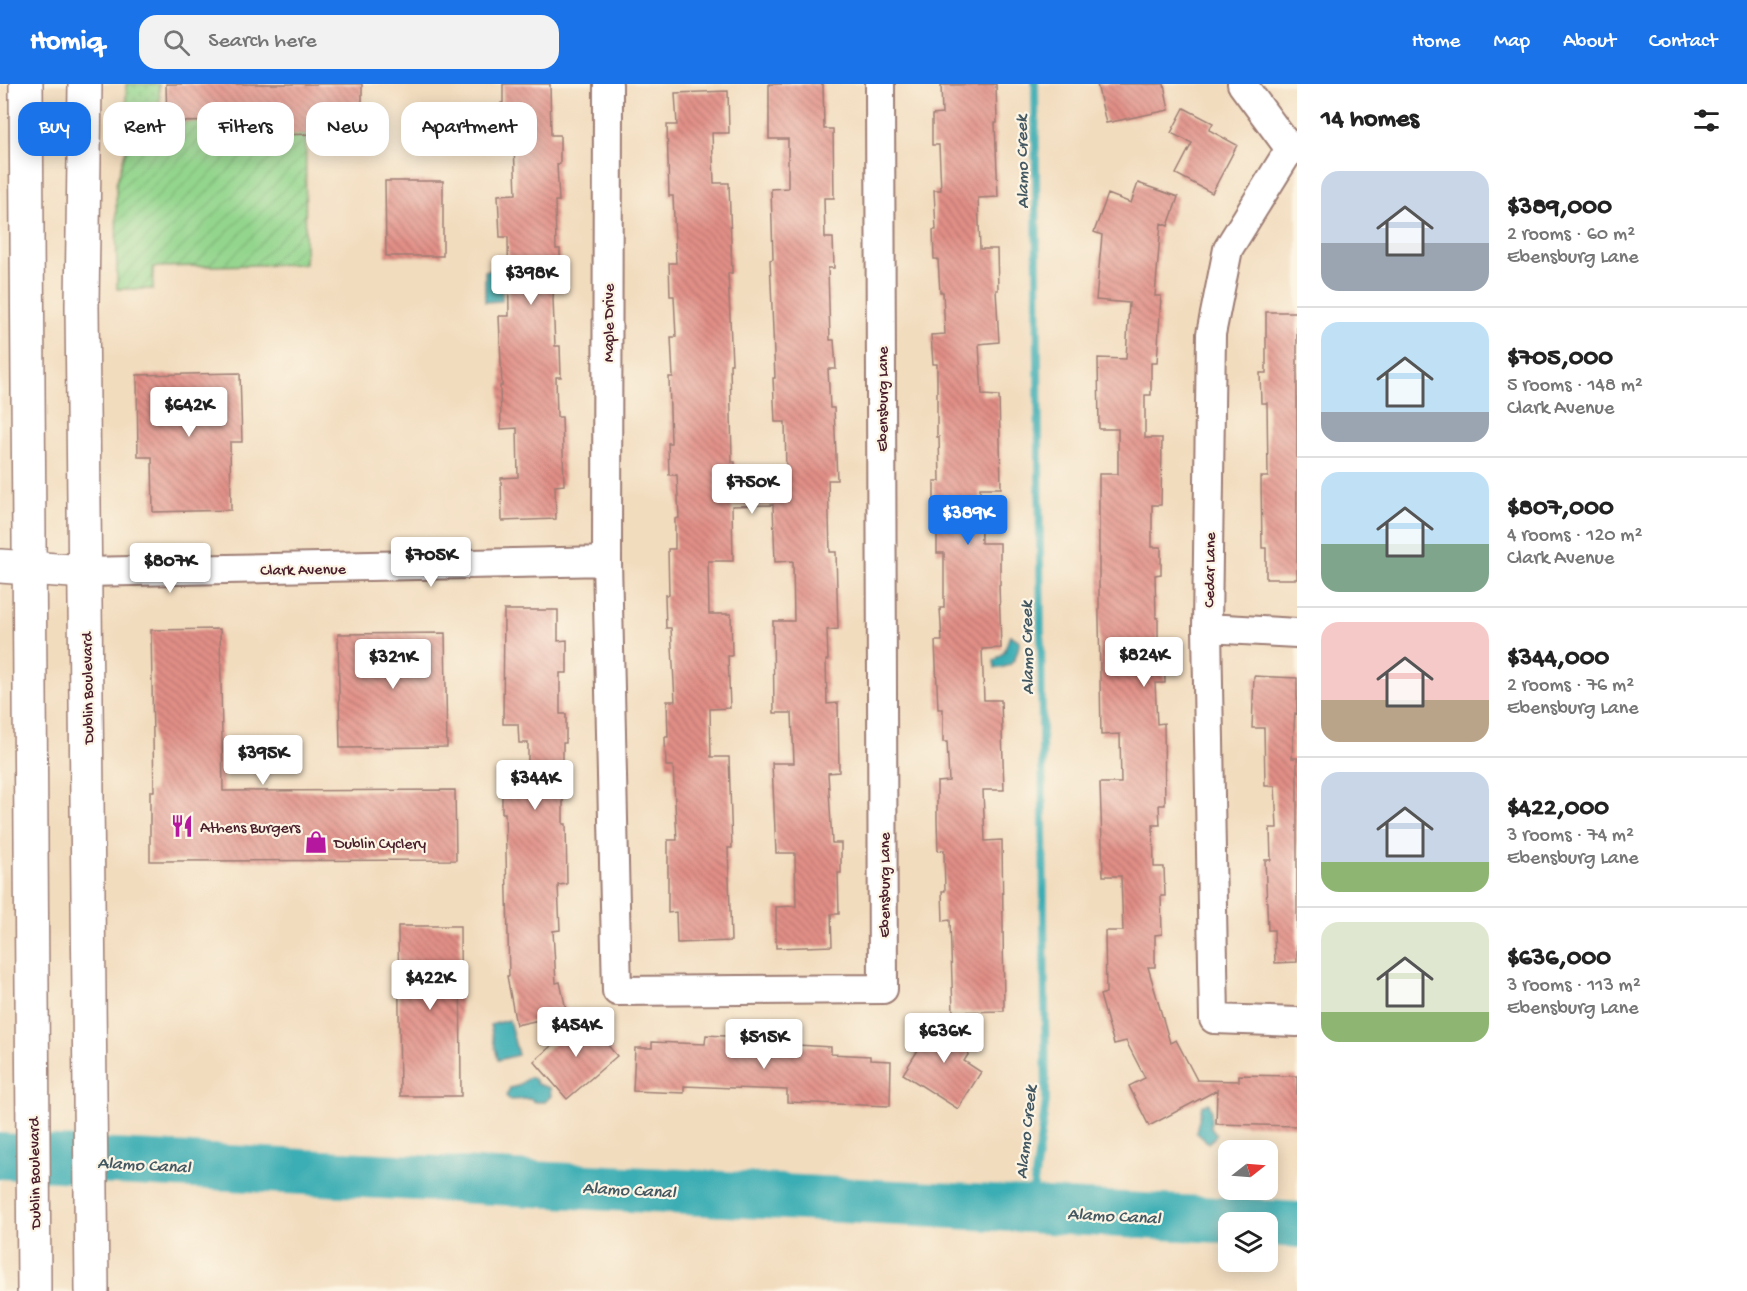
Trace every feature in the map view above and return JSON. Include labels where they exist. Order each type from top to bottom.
[{"type":"main road","name":"Dublin Boulevard","points":[[26,84],[14,567],[32,1077],[34,1291]]},
{"type":"main road","name":"Dublin Boulevard","points":[[85,84],[82,306],[92,1291]]},
{"type":"main road","name":"Clark Avenue","points":[[14,567],[85,572]]},
{"type":"street","name":"Maple Drive","points":[[607,561],[608,84]]},
{"type":"street","name":"Ebensburg Lane","points":[[607,561],[617,991],[883,989],[880,84]]},
{"type":"street","points":[[1242,84],[1293,147]]},
{"type":"street","name":"Cedar Lane","points":[[1293,147],[1228,249],[1211,334],[1207,628],[1214,1019],[1297,1022]]},
{"type":"street","name":"Clark Avenue","points":[[85,572],[607,561]]},
{"type":"street","points":[[1207,628],[1297,633]]},
{"type":"green space","points":[[126,84],[159,84],[160,102],[126,102]]},
{"type":"green space","points":[[185,122],[197,122],[197,156],[294,156],[294,135],[306,135],[305,264],[153,267],[153,289],[117,289],[116,184],[124,156],[185,156]]},
{"type":"water","points":[[502,270],[502,301],[485,302],[485,271]]},
{"type":"water","points":[[1010,635],[1020,641],[1016,657],[1011,664],[995,668],[994,661],[1004,652]]},
{"type":"water","points":[[509,1020],[518,1055],[498,1060],[490,1025]]},
{"type":"water","points":[[529,1077],[537,1084],[550,1088],[551,1096],[545,1102],[530,1099],[510,1100],[506,1096],[510,1088],[518,1086]]},
{"type":"water","points":[[1209,1103],[1211,1127],[1216,1134],[1208,1143],[1196,1132],[1202,1106]]},
{"type":"building","points":[[166,84],[362,84],[362,102],[306,102],[306,134],[294,135],[294,102],[197,102],[197,122],[185,122],[185,102],[166,102]]},
{"type":"building","points":[[503,84],[550,84],[551,135],[560,135],[560,164],[557,164],[559,201],[555,201],[556,249],[560,249],[560,279],[554,279],[553,300],[555,346],[560,346],[561,377],[556,377],[557,417],[562,417],[564,485],[555,486],[556,519],[502,521],[501,478],[518,477],[517,428],[501,429],[499,316],[509,316],[508,237],[500,237],[498,195],[516,194],[514,156],[537,156],[537,102],[503,102]]},
{"type":"building","points":[[769,84],[823,84],[824,129],[833,129],[834,198],[824,198],[825,238],[833,238],[834,268],[828,268],[830,340],[834,340],[836,369],[828,369],[830,408],[834,408],[837,480],[828,480],[830,552],[836,552],[838,629],[827,630],[828,660],[826,660],[827,704],[838,703],[839,772],[828,773],[832,843],[841,843],[841,873],[838,873],[839,914],[831,914],[832,946],[776,948],[776,907],[796,906],[795,853],[776,853],[772,763],[794,763],[792,713],[774,713],[773,621],[794,621],[793,561],[775,562],[773,505],[732,506],[733,561],[708,561],[709,614],[731,614],[732,656],[728,656],[730,708],[710,709],[711,757],[729,757],[732,848],[728,848],[731,941],[677,943],[676,912],[668,913],[668,840],[677,840],[673,766],[666,766],[667,701],[675,701],[671,628],[666,628],[665,595],[669,595],[668,549],[675,549],[675,519],[679,518],[677,475],[669,475],[668,443],[671,443],[669,377],[673,377],[671,337],[676,337],[674,296],[670,296],[669,263],[676,263],[673,196],[669,196],[667,125],[677,125],[675,93],[728,91],[729,133],[712,133],[714,183],[729,183],[732,273],[728,273],[732,364],[730,364],[732,462],[735,462],[735,472],[786,470],[785,422],[775,422],[770,260],[773,259],[771,189],[788,188],[788,139],[769,139]]},
{"type":"building","points":[[996,84],[998,197],[978,198],[980,249],[997,249],[998,290],[996,290],[999,342],[979,344],[982,395],[999,396],[1001,488],[980,488],[981,543],[1000,543],[1001,648],[982,649],[984,700],[1001,700],[1004,790],[983,790],[985,841],[1002,840],[1004,1011],[953,1012],[950,920],[943,921],[944,850],[938,851],[937,820],[937,782],[949,781],[947,742],[943,742],[943,709],[938,709],[935,641],[942,641],[940,608],[944,608],[944,553],[937,553],[937,511],[934,511],[934,481],[940,481],[939,437],[937,437],[937,364],[933,364],[931,335],[945,334],[943,292],[940,292],[938,259],[934,259],[933,230],[936,230],[934,190],[941,190],[939,145],[932,145],[932,115],[942,114],[941,85]]},
{"type":"building","points":[[1097,84],[1164,84],[1169,110],[1106,123]]},
{"type":"building","points":[[1184,108],[1213,123],[1209,130],[1237,145],[1212,193],[1176,174],[1192,143],[1171,133]]},
{"type":"building","points":[[385,181],[443,181],[443,256],[386,256]]},
{"type":"building","points":[[1138,183],[1178,197],[1168,226],[1161,223],[1155,296],[1161,296],[1157,363],[1151,363],[1151,395],[1145,395],[1145,438],[1162,438],[1161,505],[1152,505],[1152,547],[1161,547],[1161,574],[1155,575],[1156,618],[1158,618],[1158,651],[1164,651],[1165,683],[1155,683],[1157,724],[1164,723],[1165,805],[1159,805],[1160,825],[1153,825],[1154,867],[1164,867],[1165,896],[1161,896],[1162,934],[1155,935],[1155,967],[1148,967],[1170,1043],[1176,1040],[1197,1080],[1239,1081],[1239,1075],[1297,1076],[1297,1126],[1216,1124],[1217,1090],[1149,1126],[1129,1086],[1145,1078],[1126,1041],[1114,1044],[1100,995],[1106,993],[1105,931],[1123,931],[1121,876],[1103,876],[1100,783],[1121,783],[1120,734],[1101,735],[1099,474],[1118,474],[1118,429],[1099,429],[1098,358],[1126,359],[1129,303],[1096,300],[1102,235],[1094,232],[1108,194],[1131,203]]},
{"type":"building","points":[[1266,312],[1297,312],[1297,579],[1266,579],[1266,548],[1262,548],[1261,477],[1268,477],[1267,403],[1261,403],[1260,373],[1266,373]]},
{"type":"building","points":[[240,373],[242,442],[230,442],[231,510],[153,512],[152,457],[138,457],[137,375]]},
{"type":"building","points":[[504,610],[558,610],[558,641],[567,640],[567,673],[560,673],[560,714],[566,714],[566,743],[563,743],[563,824],[566,824],[567,884],[558,885],[560,930],[553,931],[556,983],[560,982],[567,1014],[516,1025],[507,976],[509,976],[505,813],[502,813],[502,786],[528,785],[528,743],[519,743],[518,724],[503,724]]},
{"type":"building","points":[[220,629],[223,791],[455,790],[456,860],[150,861],[150,791],[154,791],[151,630]]},
{"type":"building","points":[[445,633],[447,747],[340,748],[338,634]]},
{"type":"building","points":[[1254,676],[1297,678],[1297,714],[1295,713],[1292,758],[1297,758],[1297,962],[1275,963],[1274,930],[1268,930],[1265,860],[1271,860],[1270,828],[1277,828],[1275,786],[1265,786],[1264,728],[1252,728]]},
{"type":"building","points":[[398,926],[460,926],[461,1096],[400,1096]]},
{"type":"building","points":[[584,1017],[617,1056],[567,1099],[534,1061]]},
{"type":"building","points":[[938,1018],[976,1042],[964,1061],[981,1072],[958,1109],[903,1074]]},
{"type":"building","points":[[706,1035],[797,1040],[797,1045],[831,1047],[831,1054],[870,1056],[870,1060],[891,1061],[890,1106],[787,1102],[787,1090],[684,1086],[684,1093],[633,1091],[635,1048],[652,1048],[652,1042],[705,1044]]},
{"type":"waterway","name":"Alamo Creek","points":[[1030,1211],[1046,1101],[1035,84]]},
{"type":"waterway","name":"Alamo Canal","points":[[0,1156],[1218,1220]]},
{"type":"waterway","name":"Alamo Canal","points":[[1278,1224],[1297,1225]]},
{"type":"place","name":"Athens Burgers","points":[[182,826]]},
{"type":"place","name":"Dublin Cyclery","points":[[316,842]]}]
